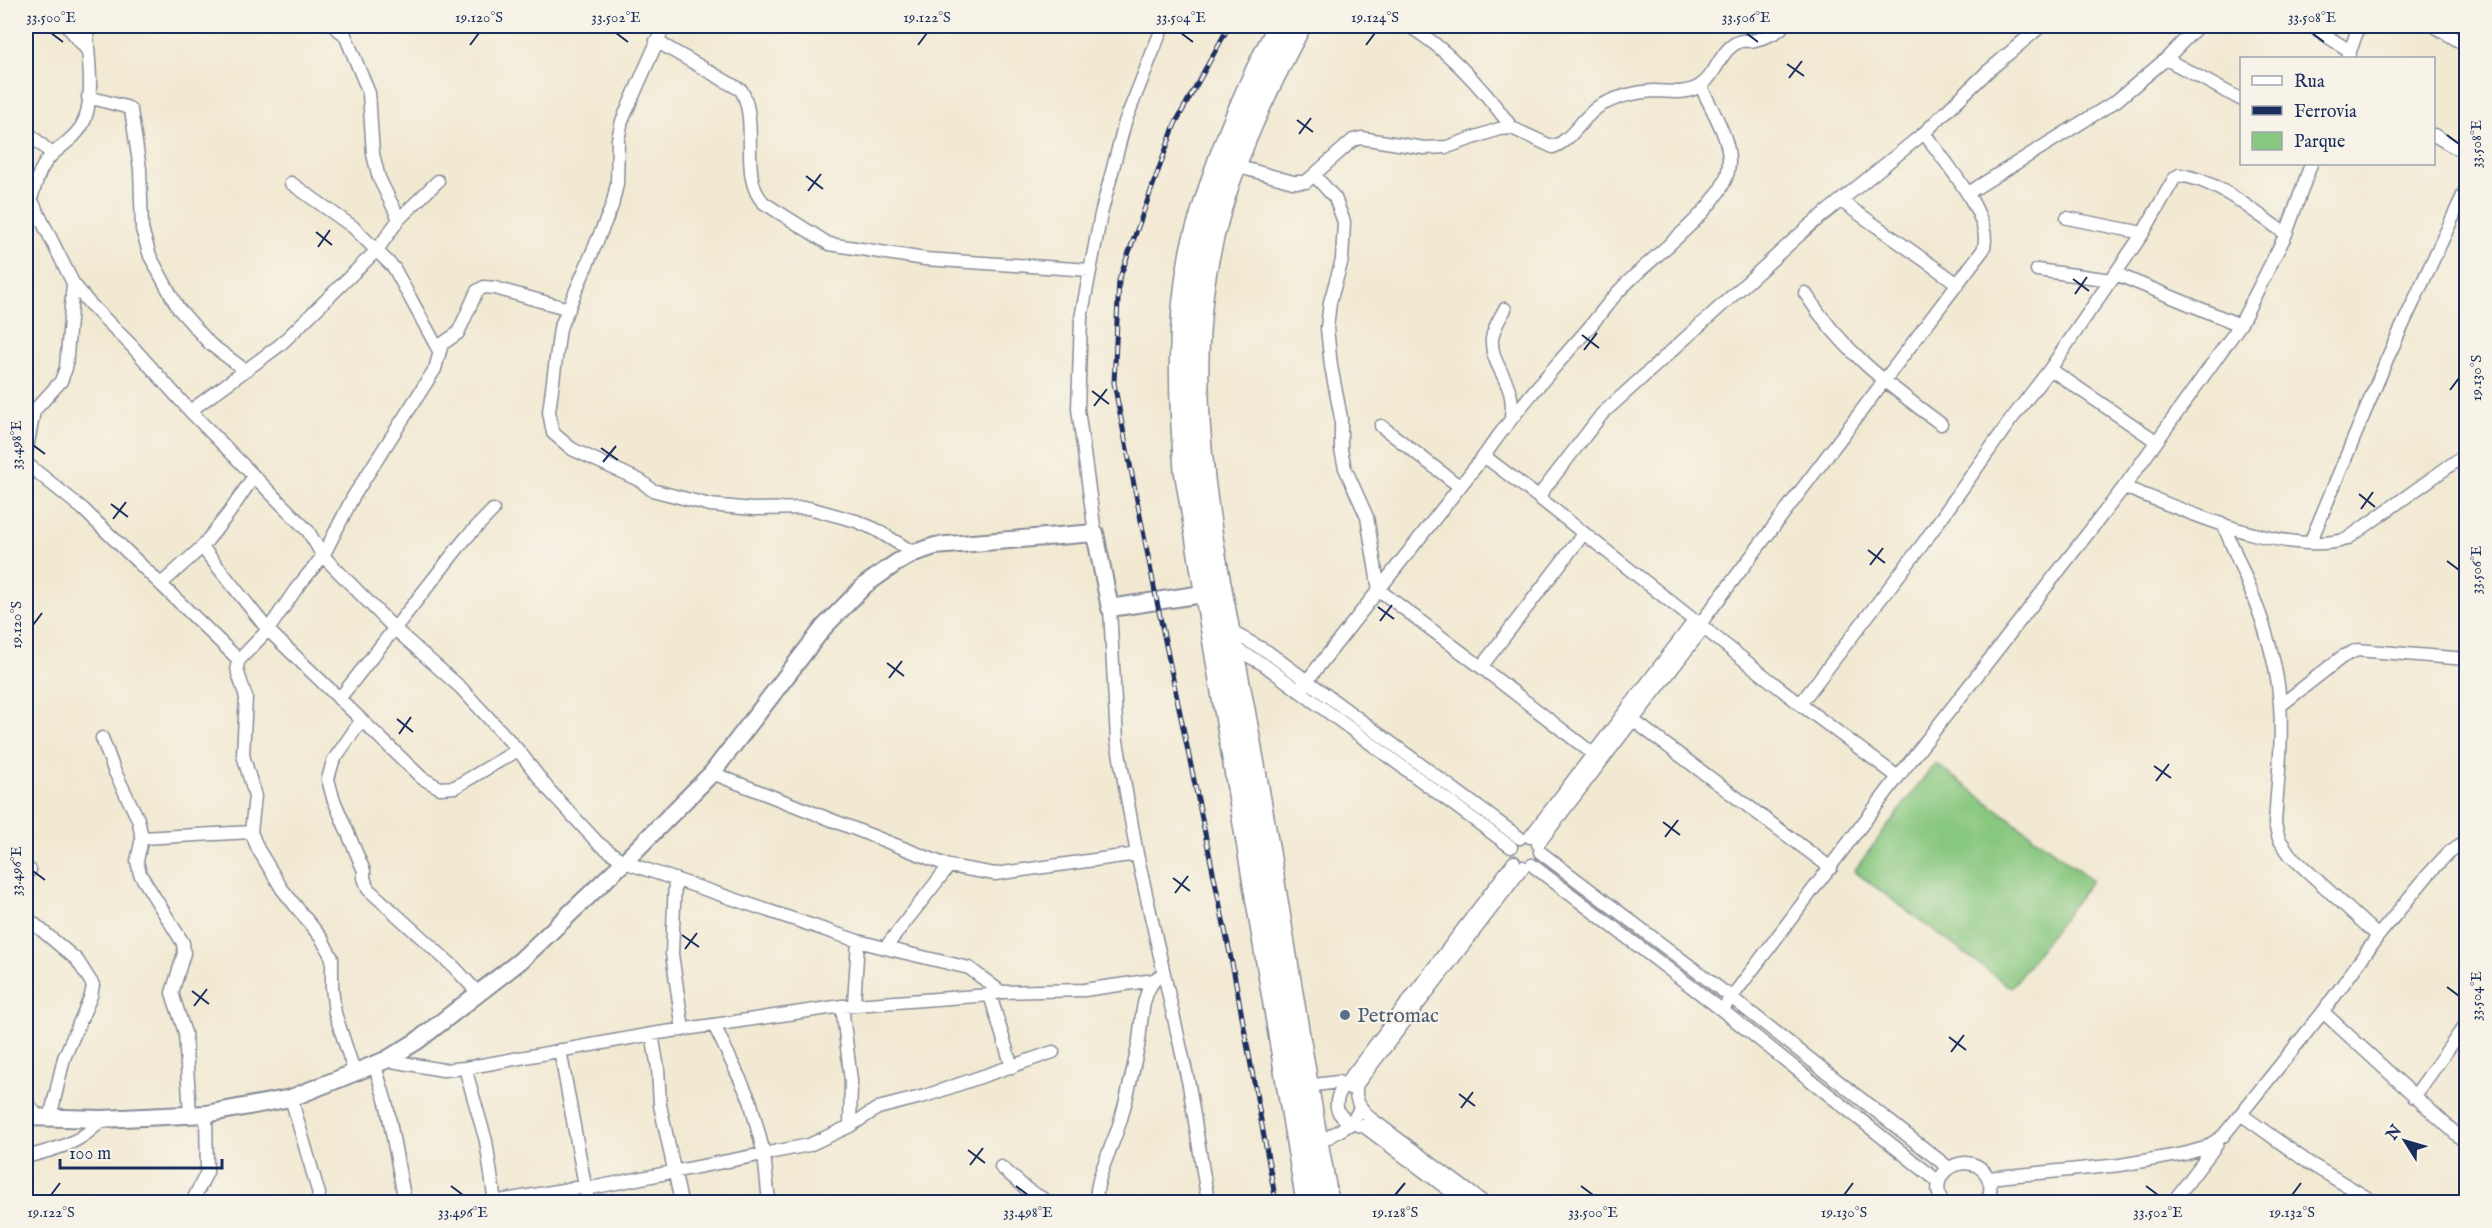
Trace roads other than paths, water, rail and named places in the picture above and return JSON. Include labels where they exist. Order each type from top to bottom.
[{"type":"highway","points":[[1279,26],[1232,124],[1214,173],[1191,250],[1183,306],[1179,395],[1185,470],[1214,593],[1307,1203]]},
{"type":"highway","points":[[1300,26],[1274,74],[1236,166],[1216,226],[1202,295],[1198,344],[1199,452],[1211,532],[1214,593],[1232,640],[1271,855],[1307,1086],[1329,1203]]},
{"type":"street","points":[[67,26],[87,50]]},
{"type":"street","points":[[87,26],[90,81],[85,119],[76,133],[52,154],[28,198],[73,283],[190,411],[308,531],[323,556],[396,630],[461,688],[598,843],[624,862],[858,941],[969,968],[996,993],[1012,1067]]},
{"type":"street","points":[[334,26],[345,35],[369,93],[373,154],[379,178],[399,219]]},
{"type":"street","points":[[664,26],[622,121],[618,140],[617,184],[612,206],[560,328],[549,412],[553,433],[572,449],[652,490],[710,505],[753,509],[809,507],[856,520],[914,553]]},
{"type":"street","points":[[1163,26],[1125,122],[1101,214],[1081,318],[1078,409],[1095,533],[1110,608],[1117,741],[1159,976],[1189,1085],[1208,1203]]},
{"type":"street","points":[[1409,26],[1426,36],[1472,79],[1486,93],[1512,128],[1553,147],[1562,144],[1590,113],[1600,106],[1632,93],[1655,91],[1676,93],[1701,86],[1730,49],[1741,41],[1753,41],[1778,31],[1782,26]]},
{"type":"street","points":[[1538,497],[1602,414],[1808,227],[1924,134],[1986,72],[2009,56],[2041,26]]},
{"type":"street","points":[[1968,193],[2116,101],[2166,59],[2198,26]]},
{"type":"street","points":[[2311,26],[2349,55],[2359,26]]},
{"type":"street","points":[[2434,26],[2466,45]]},
{"type":"street","points":[[656,41],[741,90],[749,113],[756,195],[764,203],[828,244],[925,259],[1090,270]]},
{"type":"street","points":[[2166,59],[2240,99]]},
{"type":"street","points":[[1299,691],[1484,456],[1511,417],[1619,291],[1653,257],[1680,236],[1708,205],[1725,180],[1729,169],[1727,140],[1701,86]]},
{"type":"street","points":[[88,97],[131,110],[140,170],[142,229],[150,256],[178,308],[210,344],[245,370]]},
{"type":"street","points":[[1236,166],[1293,182],[1306,182],[1353,140],[1361,138],[1424,148],[1447,147],[1499,129],[1512,128]]},
{"type":"street","points":[[26,131],[52,154]]},
{"type":"street","points":[[1528,844],[1593,753],[1699,624],[1983,250],[1987,242],[1986,233],[1968,193],[1924,134]]},
{"type":"street","points":[[2435,136],[2466,154]]},
{"type":"street","points":[[1722,1010],[1898,777],[2124,488],[2240,325],[2286,234],[2311,165]]},
{"type":"street","points":[[1800,704],[1922,545],[2050,369],[2114,277],[2143,233],[2167,190],[2179,175],[2188,176],[2217,188],[2286,234]]},
{"type":"street","points":[[1315,176],[1335,198],[1344,222],[1342,260],[1330,302],[1327,328],[1331,366],[1341,418],[1341,450],[1345,468],[1367,518],[1379,590],[1593,753]]},
{"type":"street","points":[[190,411],[280,345],[377,249],[399,219],[438,181]]},
{"type":"street","points":[[291,183],[352,227],[394,268],[439,351]]},
{"type":"street","points":[[2310,543],[2313,529],[2387,359],[2466,189]]},
{"type":"street","points":[[1841,201],[1958,284]]},
{"type":"street","points":[[2067,218],[2143,233]]},
{"type":"street","points":[[2037,270],[2114,277],[2240,325]]},
{"type":"street","points":[[26,453],[33,411],[60,381],[66,368],[73,283]]},
{"type":"street","points":[[355,1074],[335,1013],[332,958],[322,939],[282,889],[258,849],[251,832],[255,796],[243,755],[246,697],[237,666],[239,660],[268,630],[296,589],[323,556],[353,497],[435,369],[442,344],[458,333],[477,291],[484,287],[513,291],[568,309]]},
{"type":"street","points":[[1805,293],[1834,335],[1884,383],[1941,424]]},
{"type":"street","points":[[1505,309],[1494,329],[1492,340],[1494,353],[1513,395],[1511,417]]},
{"type":"street","points":[[2050,369],[2156,441]]},
{"type":"street","points":[[1381,426],[1459,486]]},
{"type":"street","points":[[2124,488],[2223,525],[2288,542],[2336,543],[2347,539],[2466,454]]},
{"type":"street","points":[[1484,456],[1584,532],[1800,704],[1898,777]]},
{"type":"street","points":[[26,463],[83,509],[239,660]]},
{"type":"street","points":[[161,584],[202,547],[254,476]]},
{"type":"street","points":[[339,699],[396,630],[465,539],[493,510]]},
{"type":"street","points":[[2223,525],[2267,632],[2281,705],[2275,824],[2279,839],[2299,863],[2378,936]]},
{"type":"street","points":[[1481,667],[1584,532]]},
{"type":"street","points":[[38,1118],[102,1119],[198,1114],[291,1098],[380,1063],[417,1041],[520,961],[624,862],[712,773],[824,627],[865,585],[914,553],[935,546],[1095,533]]},
{"type":"street","points":[[202,547],[268,630],[422,778],[440,788],[455,787],[518,750]]},
{"type":"street","points":[[1110,608],[1214,593]]},
{"type":"street","points":[[1699,624],[1634,721],[1528,844],[1511,857],[1722,1010],[1939,1182]]},
{"type":"street","points":[[1232,640],[1268,652],[1308,680],[1732,998],[1949,1168]]},
{"type":"street","points":[[1232,640],[1299,691],[1528,844],[1539,858],[1523,865],[1345,1085],[1335,1101],[1337,1112],[1344,1119],[1365,1127],[1465,1203]]},
{"type":"street","points":[[2281,705],[2342,657],[2357,650],[2466,659]]},
{"type":"street","points":[[361,721],[333,761],[328,779],[333,798],[364,871],[363,878],[368,889],[455,968],[478,993]]},
{"type":"street","points":[[1634,721],[1831,868]]},
{"type":"street","points":[[102,738],[114,770],[138,819],[142,838],[137,861],[140,874],[183,943],[184,953],[172,993],[185,1033],[207,1172],[192,1203]]},
{"type":"street","points":[[712,773],[949,866],[995,874],[1137,854]]},
{"type":"street","points":[[142,838],[251,832]]},
{"type":"street","points":[[2173,1203],[2223,1136],[2323,1012],[2378,936],[2449,852],[2466,841]]},
{"type":"street","points":[[1355,1094],[1357,1084],[1523,865]]},
{"type":"street","points":[[885,948],[949,866]]},
{"type":"street","points":[[675,879],[672,954],[683,1030]]},
{"type":"street","points":[[26,917],[77,960],[93,985],[91,996],[38,1118]]},
{"type":"street","points":[[850,1126],[848,1005],[858,941]]},
{"type":"street","points":[[380,1063],[443,1070],[465,1068],[652,1034],[848,1005],[996,993],[1084,990],[1159,976]]},
{"type":"street","points":[[1096,1203],[1097,1185],[1119,1125],[1138,1046],[1147,996],[1159,976]]},
{"type":"street","points":[[2323,1012],[2466,1143]]},
{"type":"street","points":[[714,1025],[750,1100],[764,1154],[770,1203]]},
{"type":"street","points":[[2414,1097],[2465,1028]]},
{"type":"street","points":[[652,1034],[658,1068],[660,1105],[681,1203]]},
{"type":"street","points":[[560,1050],[588,1203]]},
{"type":"street","points":[[465,1068],[486,1140],[494,1202],[673,1173],[809,1145],[850,1126],[878,1108],[925,1096],[1053,1052]]},
{"type":"street","points":[[380,1063],[405,1203]]},
{"type":"street","points":[[1307,1086],[1328,1082],[1345,1085],[1355,1094],[1360,1108],[1483,1203]]},
{"type":"street","points":[[291,1098],[319,1194],[317,1203]]},
{"type":"street","points":[[26,1101],[38,1118]]},
{"type":"street","points":[[1317,1144],[1352,1123],[1360,1108]]},
{"type":"street","points":[[2242,1115],[2309,1163],[2374,1203]]},
{"type":"street","points":[[26,1146],[26,1157],[64,1147],[82,1138],[102,1119]]},
{"type":"street","points":[[1989,1183],[2184,1154],[2205,1148],[2223,1136]]},
{"type":"street","points":[[1942,1203],[1938,1190],[1939,1182],[1949,1168],[1966,1163],[1983,1170],[1998,1203]]},
{"type":"street","points":[[1001,1167],[1028,1190],[1048,1203]]},
{"type":"street","points":[[1986,1203],[1989,1183]]},
{"type":"street","points":[[2463,1203],[2466,1199]]},
{"type":"railway","points":[[1229,26],[1175,124],[1119,280],[1114,383],[1234,973],[1276,1202]]},
{"type":"place","name":"Petromac","points":[[1345,1015]]}]
